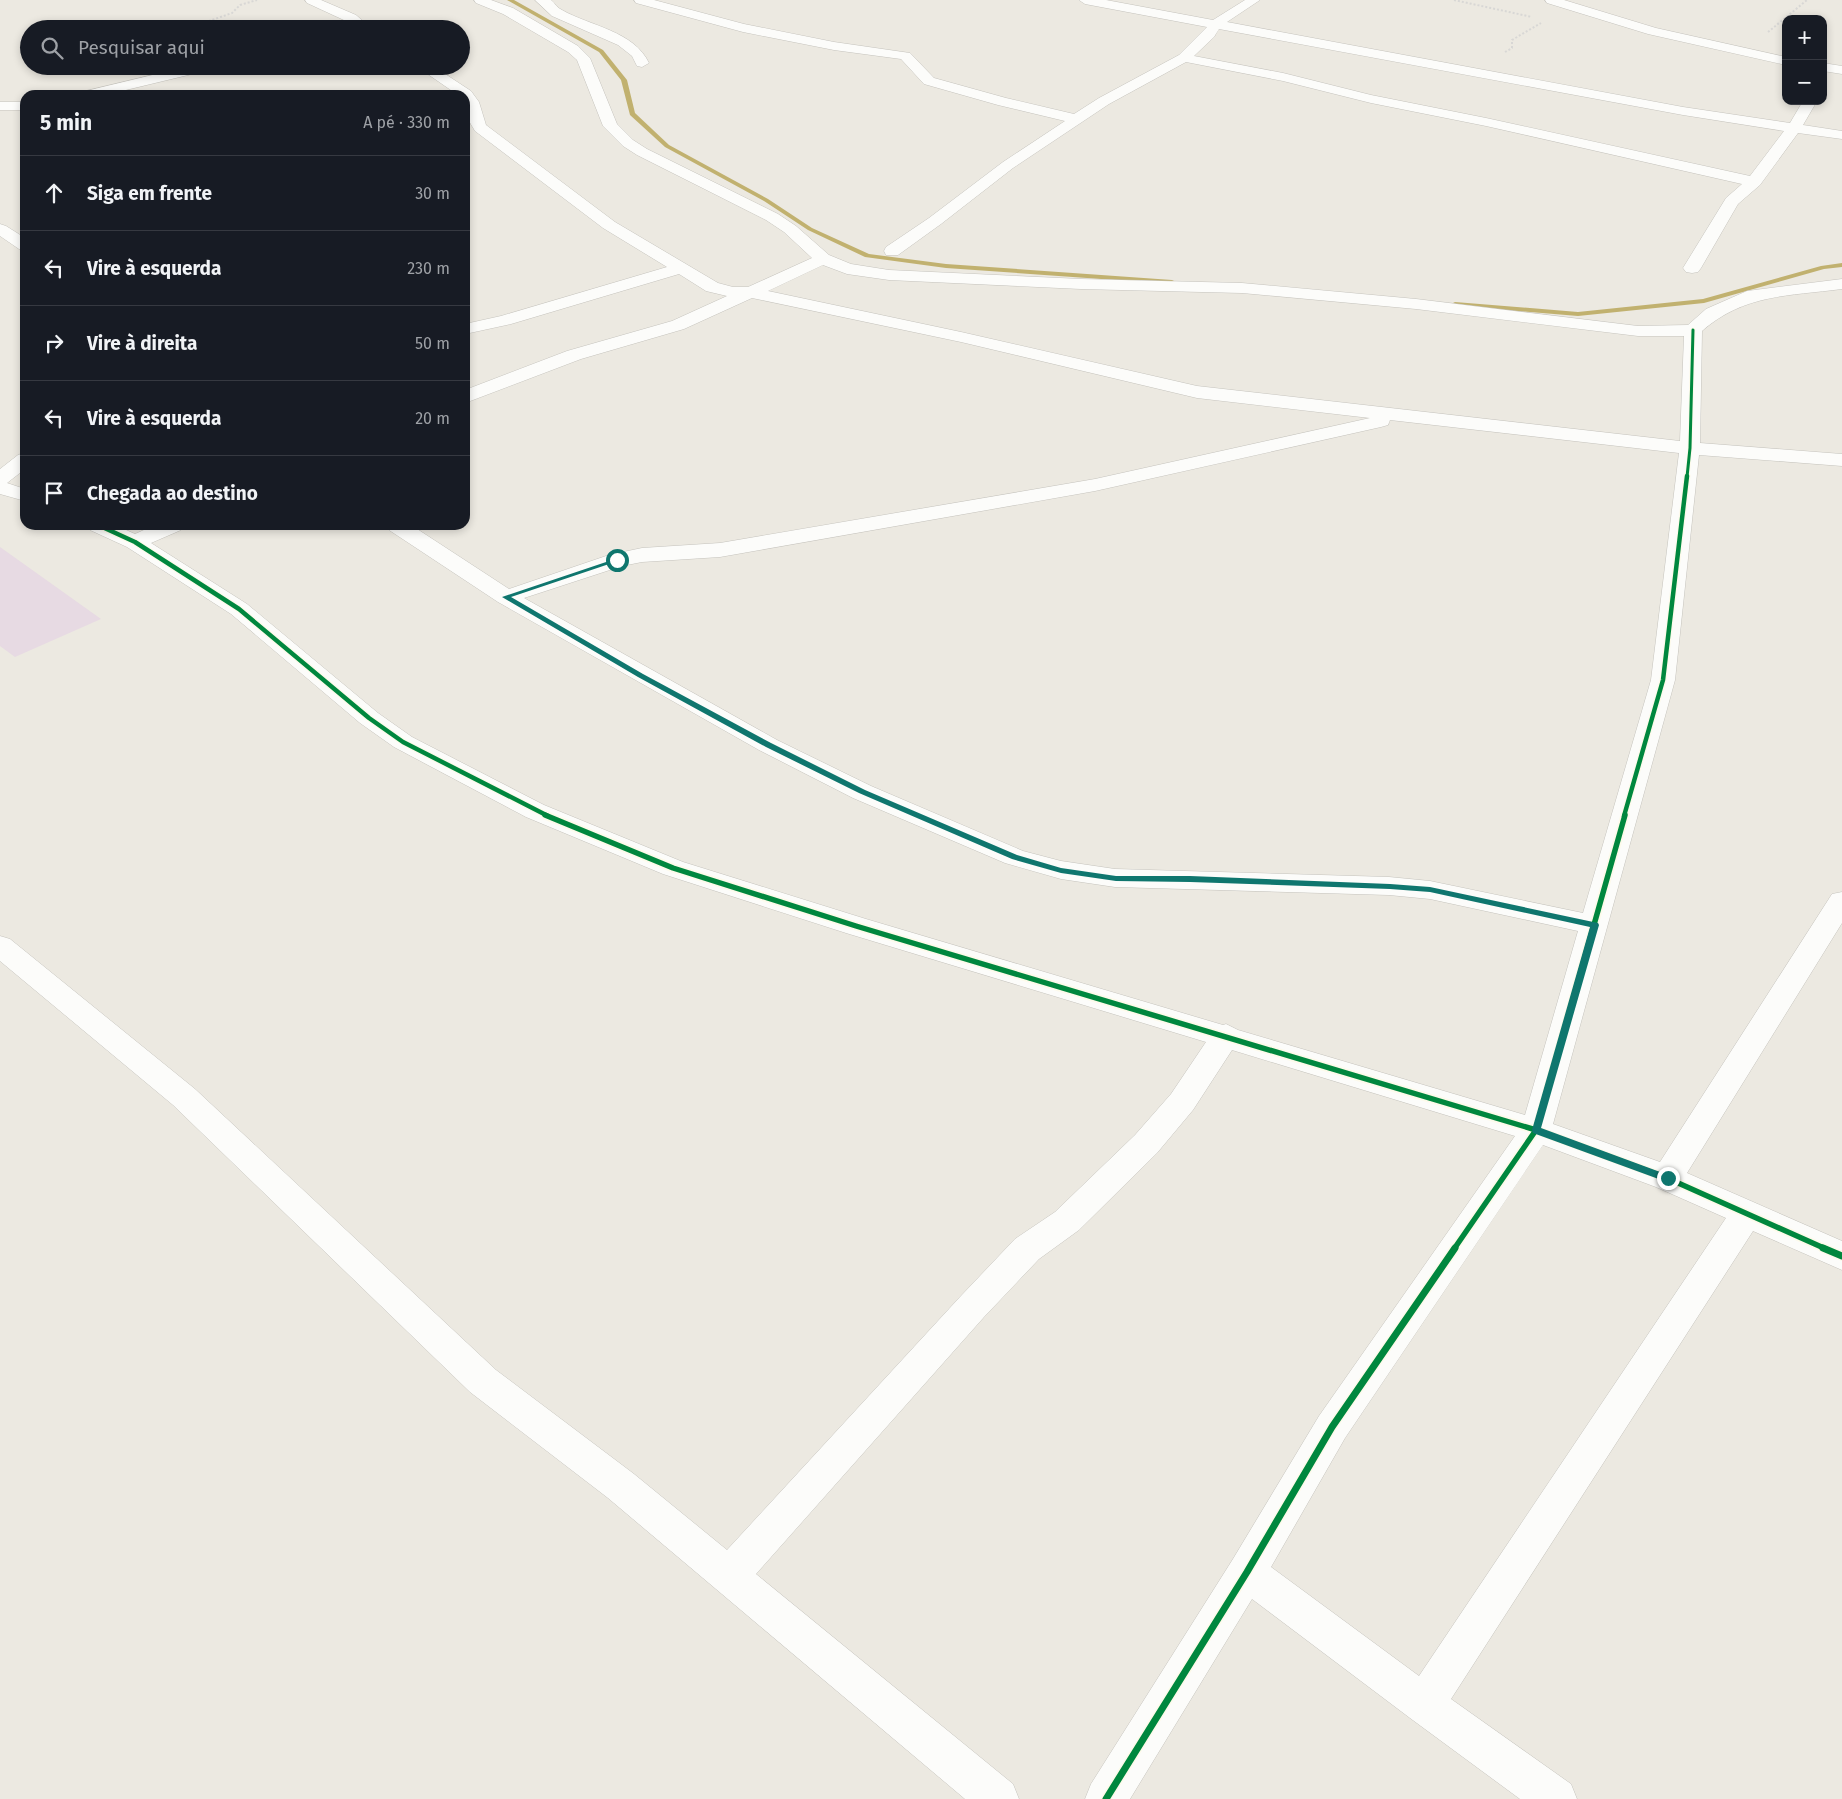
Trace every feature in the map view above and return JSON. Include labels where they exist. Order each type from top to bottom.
[{"type":"street","points":[[311,0],[355,20]]},
{"type":"street","points":[[480,0],[508,11],[573,49],[583,58],[610,126],[628,142],[642,152],[772,217],[790,229],[824,259],[847,269],[906,276],[1081,284],[1242,288],[1416,304],[1638,331],[1693,330],[1712,313],[1753,295],[1842,284]]},
{"type":"street","points":[[640,0],[734,26],[834,46],[905,56],[929,81],[1003,102],[1076,119]]},
{"type":"street","points":[[1085,0],[1683,111],[1842,135]]},
{"type":"street","points":[[1230,0],[1251,2]]},
{"type":"street","points":[[1550,0],[1644,28],[1782,60]]},
{"type":"street","points":[[545,2],[563,1]]},
{"type":"street","points":[[545,2],[557,13],[623,42],[638,54],[642,63]]},
{"type":"street","points":[[892,250],[935,222],[1008,165],[1104,100],[1184,58],[1209,34],[1215,24],[1251,2]]},
{"type":"street","points":[[1184,58],[1283,77],[1371,99],[1486,122],[1754,182]]},
{"type":"street","points":[[108,90],[170,75]]},
{"type":"street","points":[[436,75],[458,90]]},
{"type":"street","points":[[1692,268],[1732,201],[1754,182],[1794,128],[1808,105]]},
{"type":"street","points":[[0,106],[20,106]]},
{"type":"street","points":[[470,117],[480,128],[609,225],[712,287],[733,292],[750,292],[961,337],[1176,388],[1402,416],[1690,448],[1842,460]]},
{"type":"street","points":[[0,229],[20,242]]},
{"type":"street","points":[[470,396],[574,355],[678,325],[824,259]]},
{"type":"street","points":[[470,328],[505,320],[681,268]]},
{"type":"street","points":[[1106,1799],[1247,1572],[1332,1427],[1536,1130],[1663,680],[1690,448],[1693,330]]},
{"type":"street","points":[[506,597],[617,560],[642,555],[720,550],[1095,485],[1402,416]]},
{"type":"street","points":[[0,479],[20,463]]},
{"type":"street","points":[[0,488],[20,494]]},
{"type":"street","points":[[109,530],[135,542],[239,609],[369,718],[403,742],[535,811],[673,868],[875,931],[1226,1035],[1536,1130],[1668,1178],[1842,1256]]},
{"type":"street","points":[[135,542],[162,530]]},
{"type":"street","points":[[404,530],[506,597],[641,676],[768,745],[862,792],[1014,857],[1061,870],[1116,878],[1390,886],[1430,890],[1595,925]]},
{"type":"street","points":[[1668,1178],[1842,901]]},
{"type":"street","points":[[0,946],[184,1097],[483,1381],[622,1486],[998,1799]]},
{"type":"street","points":[[729,1576],[972,1307],[1027,1249],[1067,1221],[1146,1144],[1182,1102],[1226,1035]]},
{"type":"street","points":[[1424,1704],[1747,1213]]},
{"type":"street","points":[[1247,1572],[1424,1704],[1556,1799]]},
{"type":"path","points":[[212,20],[232,13],[240,5],[257,0]]},
{"type":"path","points":[[1454,0],[1547,20]]},
{"type":"path","points":[[1735,50],[1769,31],[1807,0]]},
{"type":"path","points":[[1475,72],[1512,48],[1512,40],[1520,34],[1573,7]]},
{"type":"building","points":[[0,547],[101,619],[15,657],[0,646]]},
{"type":"waterway","points":[[510,0],[601,51],[624,80],[632,114],[667,146],[766,200],[810,229],[867,256],[946,266],[1172,282]]},
{"type":"waterway","points":[[1455,304],[1578,314],[1704,301],[1823,267],[1842,265]]},
{"type":"cycle path","points":[[1106,1799],[1247,1572],[1332,1427],[1536,1130],[1663,680],[1690,448],[1693,330]]},
{"type":"cycle path","points":[[109,530],[135,542],[239,609],[369,718],[403,742],[535,811],[673,868],[856,926],[1536,1130],[1667,1178],[1842,1256]]},
{"type":"route","points":[[617,560],[506,597],[641,676],[768,745],[862,792],[1014,857],[1061,870],[1116,878],[1390,886],[1430,890],[1595,925],[1536,1130],[1668,1178]]}]
